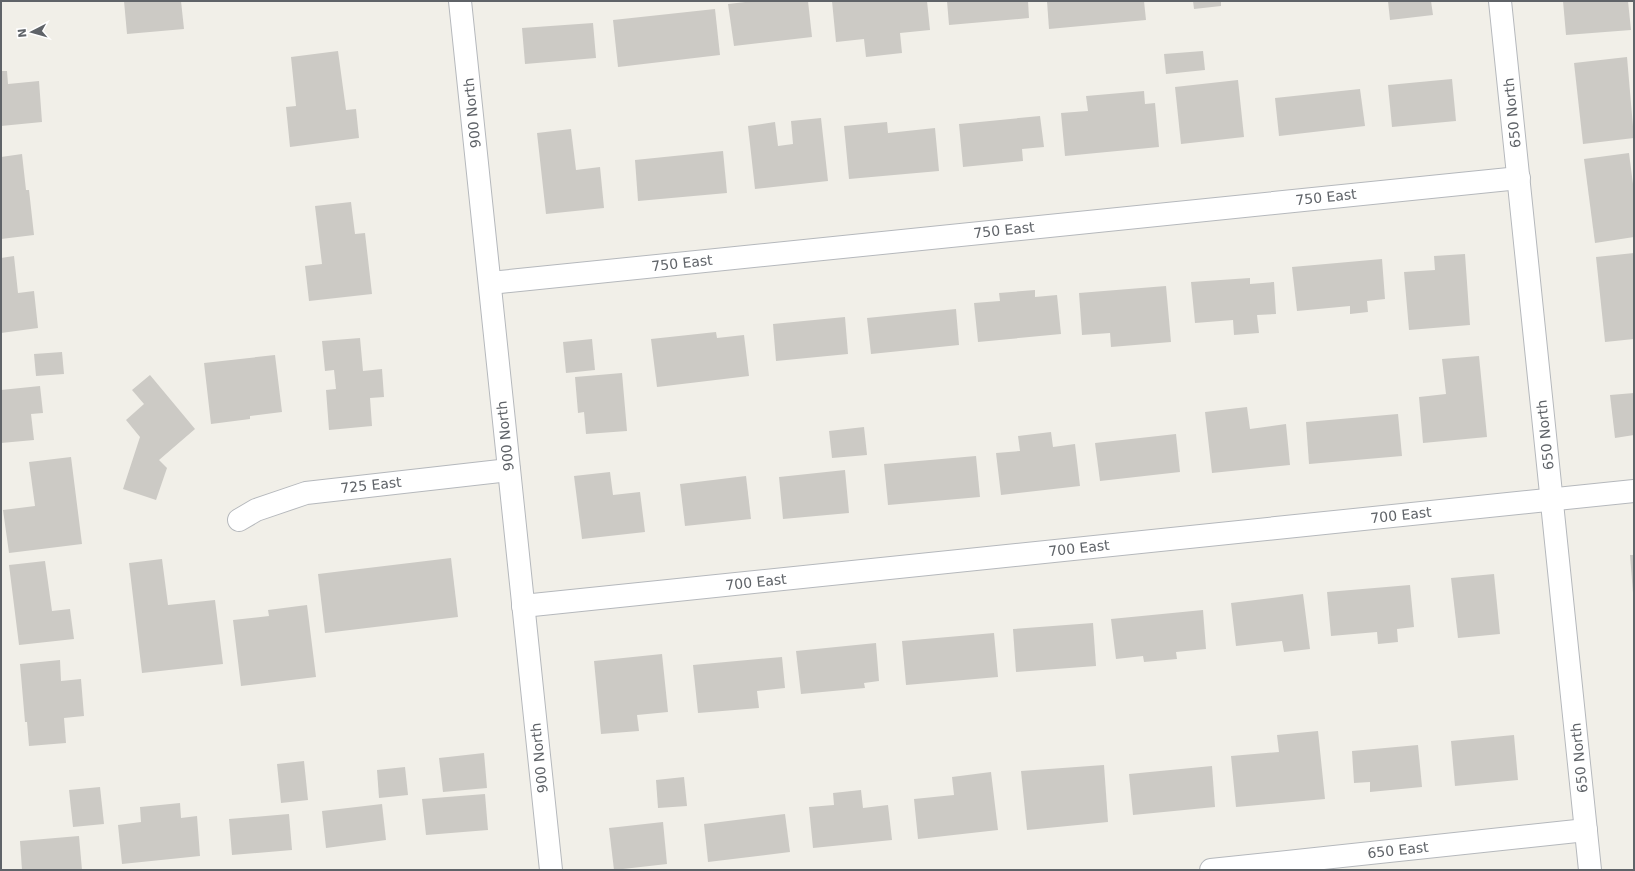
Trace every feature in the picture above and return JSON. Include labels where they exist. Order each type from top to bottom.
[{"type":"street","name":"900 North","points":[[460,1],[551,870]]},
{"type":"street","name":"650 North","points":[[1500,1],[1590,870]]},
{"type":"street","name":"750 East","points":[[490,283],[1518,178]]},
{"type":"street","name":"725 East","points":[[239,520],[256,510],[306,493],[509,470]]},
{"type":"street","name":"700 East","points":[[523,606],[1634,491]]},
{"type":"street","name":"650 East","points":[[1210,870],[1586,830]]},
{"type":"building","points":[[124,1],[181,1],[184,29],[127,34]]},
{"type":"building","points":[[754,1],[808,1],[812,37],[734,46],[728,4]]},
{"type":"building","points":[[832,1],[927,1],[930,30],[900,33],[902,53],[866,57],[864,39],[836,42]]},
{"type":"building","points":[[947,1],[1028,1],[1029,18],[949,25]]},
{"type":"building","points":[[1047,1],[1144,1],[1146,20],[1049,29]]},
{"type":"building","points":[[1193,1],[1221,1],[1221,6],[1194,9]]},
{"type":"building","points":[[1388,1],[1431,1],[1433,15],[1390,20]]},
{"type":"building","points":[[1563,1],[1628,1],[1631,30],[1566,35]]},
{"type":"building","points":[[715,9],[720,55],[618,67],[613,20]]},
{"type":"building","points":[[593,23],[596,58],[525,64],[522,28]]},
{"type":"building","points":[[338,51],[346,110],[356,109],[359,138],[290,147],[286,107],[296,106],[291,57]]},
{"type":"building","points":[[1203,51],[1205,70],[1166,74],[1164,54]]},
{"type":"building","points":[[1627,57],[1634,138],[1583,144],[1574,63]]},
{"type":"building","points":[[1,71],[7,71],[8,84],[39,81],[42,122],[1,126]]},
{"type":"building","points":[[1452,79],[1456,121],[1392,127],[1388,85]]},
{"type":"building","points":[[1238,80],[1244,137],[1181,144],[1175,87]]},
{"type":"building","points":[[1360,89],[1365,126],[1279,136],[1275,98]]},
{"type":"building","points":[[1144,91],[1145,104],[1155,103],[1159,147],[1065,156],[1061,113],[1088,111],[1086,96]]},
{"type":"building","points":[[1040,116],[1044,147],[1022,149],[1023,161],[963,167],[959,124]]},
{"type":"building","points":[[821,118],[828,181],[755,189],[748,126],[775,122],[778,146],[793,144],[791,121]]},
{"type":"building","points":[[887,122],[888,133],[935,128],[939,171],[849,179],[844,126]]},
{"type":"building","points":[[571,129],[576,170],[600,167],[604,208],[546,214],[537,133]]},
{"type":"building","points":[[723,151],[727,193],[638,201],[635,160]]},
{"type":"building","points":[[1629,153],[1634,192],[1634,237],[1595,243],[1584,159]]},
{"type":"building","points":[[22,154],[26,190],[29,190],[34,235],[1,239],[1,157]]},
{"type":"building","points":[[351,202],[355,234],[365,233],[372,294],[309,301],[305,266],[322,264],[315,206]]},
{"type":"building","points":[[1634,253],[1634,339],[1605,342],[1596,257]]},
{"type":"building","points":[[1465,254],[1470,325],[1409,330],[1404,272],[1435,270],[1434,256]]},
{"type":"building","points":[[14,256],[18,293],[34,291],[38,328],[1,333],[1,258]]},
{"type":"building","points":[[1382,259],[1385,299],[1367,301],[1368,312],[1350,314],[1350,306],[1297,311],[1292,267]]},
{"type":"building","points":[[1250,278],[1250,284],[1274,282],[1276,314],[1257,315],[1259,333],[1234,335],[1233,320],[1195,323],[1191,282]]},
{"type":"building","points":[[1166,286],[1171,342],[1111,347],[1110,333],[1082,335],[1079,293]]},
{"type":"building","points":[[1035,290],[1035,297],[1057,295],[1061,334],[978,342],[974,303],[1000,301],[999,293]]},
{"type":"building","points":[[956,309],[959,345],[871,354],[867,318]]},
{"type":"building","points":[[845,317],[848,354],[776,361],[773,324]]},
{"type":"building","points":[[716,332],[717,338],[744,335],[749,376],[657,387],[651,339]]},
{"type":"building","points":[[360,338],[363,371],[382,369],[384,397],[370,398],[372,426],[329,430],[326,390],[336,389],[334,370],[325,371],[322,341]]},
{"type":"building","points":[[592,339],[595,370],[566,373],[563,342]]},
{"type":"building","points":[[62,352],[64,374],[36,376],[34,354]]},
{"type":"building","points":[[275,355],[282,412],[250,416],[250,419],[211,424],[204,363]]},
{"type":"building","points":[[1479,356],[1487,437],[1423,443],[1419,397],[1446,394],[1442,359]]},
{"type":"building","points":[[622,373],[627,431],[586,434],[584,412],[578,413],[575,377]]},
{"type":"building","points":[[150,375],[195,429],[159,460],[167,468],[156,500],[123,489],[140,437],[126,420],[144,404],[132,390]]},
{"type":"building","points":[[40,386],[43,413],[31,414],[34,440],[1,443],[1,390]]},
{"type":"building","points":[[1634,393],[1634,435],[1615,438],[1610,395]]},
{"type":"building","points":[[1247,407],[1250,429],[1286,424],[1290,465],[1212,473],[1205,412]]},
{"type":"building","points":[[1398,414],[1402,456],[1309,464],[1306,422]]},
{"type":"building","points":[[864,427],[867,455],[832,458],[829,431]]},
{"type":"building","points":[[1051,432],[1053,447],[1075,444],[1080,486],[1001,495],[996,453],[1020,451],[1018,436]]},
{"type":"building","points":[[1176,434],[1180,472],[1100,481],[1095,443]]},
{"type":"building","points":[[976,456],[980,497],[888,505],[884,464]]},
{"type":"building","points":[[71,457],[82,544],[9,553],[3,510],[35,506],[29,462]]},
{"type":"building","points":[[845,470],[849,513],[783,519],[779,477]]},
{"type":"building","points":[[610,472],[613,495],[640,492],[645,532],[582,539],[574,476]]},
{"type":"building","points":[[746,476],[751,519],[685,526],[680,484]]},
{"type":"building","points":[[1630,555],[1634,555],[1634,593],[1633,593]]},
{"type":"building","points":[[451,558],[458,617],[325,633],[318,574]]},
{"type":"building","points":[[162,559],[168,605],[215,600],[223,664],[142,673],[129,563]]},
{"type":"building","points":[[45,561],[52,611],[70,609],[74,639],[19,645],[9,565]]},
{"type":"building","points":[[1494,574],[1500,634],[1458,638],[1451,578]]},
{"type":"building","points":[[1410,585],[1414,627],[1397,629],[1398,642],[1378,644],[1377,632],[1331,636],[1327,592]]},
{"type":"building","points":[[1303,594],[1310,649],[1284,652],[1282,641],[1236,646],[1231,603]]},
{"type":"building","points":[[307,605],[316,677],[241,686],[233,620],[269,616],[268,610]]},
{"type":"building","points":[[1203,610],[1206,649],[1176,652],[1177,659],[1144,662],[1143,656],[1116,659],[1111,619]]},
{"type":"building","points":[[1093,623],[1096,666],[1016,672],[1013,629]]},
{"type":"building","points":[[994,633],[998,677],[906,685],[902,641]]},
{"type":"building","points":[[876,643],[879,681],[864,683],[865,688],[801,694],[796,651]]},
{"type":"building","points":[[662,654],[668,712],[637,715],[639,731],[601,734],[594,661]]},
{"type":"building","points":[[782,657],[785,688],[757,691],[759,708],[698,713],[693,665]]},
{"type":"building","points":[[60,660],[61,681],[81,679],[84,716],[64,718],[66,743],[29,746],[27,722],[25,722],[20,664]]},
{"type":"building","points":[[1318,731],[1325,799],[1236,807],[1231,756],[1279,752],[1277,735]]},
{"type":"building","points":[[1514,735],[1518,780],[1455,786],[1451,741]]},
{"type":"building","points":[[1418,745],[1422,787],[1370,792],[1370,782],[1354,783],[1352,751]]},
{"type":"building","points":[[484,753],[487,788],[443,792],[439,758]]},
{"type":"building","points":[[304,761],[308,800],[281,803],[277,764]]},
{"type":"building","points":[[1104,765],[1108,822],[1027,830],[1021,771]]},
{"type":"building","points":[[1212,766],[1215,807],[1133,815],[1129,774]]},
{"type":"building","points":[[405,767],[408,795],[379,798],[377,770]]},
{"type":"building","points":[[991,772],[998,830],[918,839],[914,799],[954,795],[952,777]]},
{"type":"building","points":[[684,777],[687,806],[658,808],[656,780]]},
{"type":"building","points":[[100,787],[104,824],[73,827],[69,790]]},
{"type":"building","points":[[861,790],[863,808],[888,805],[892,840],[813,848],[809,807],[834,805],[833,793]]},
{"type":"building","points":[[485,794],[488,830],[426,835],[422,799]]},
{"type":"building","points":[[180,803],[181,818],[197,816],[200,856],[122,864],[118,825],[141,822],[140,807]]},
{"type":"building","points":[[382,804],[386,840],[326,848],[322,811]]},
{"type":"building","points":[[289,814],[292,850],[232,855],[229,819]]},
{"type":"building","points":[[785,814],[790,852],[708,862],[704,824]]},
{"type":"building","points":[[663,822],[667,864],[614,870],[609,828]]},
{"type":"building","points":[[79,836],[82,870],[22,870],[20,841]]}]
